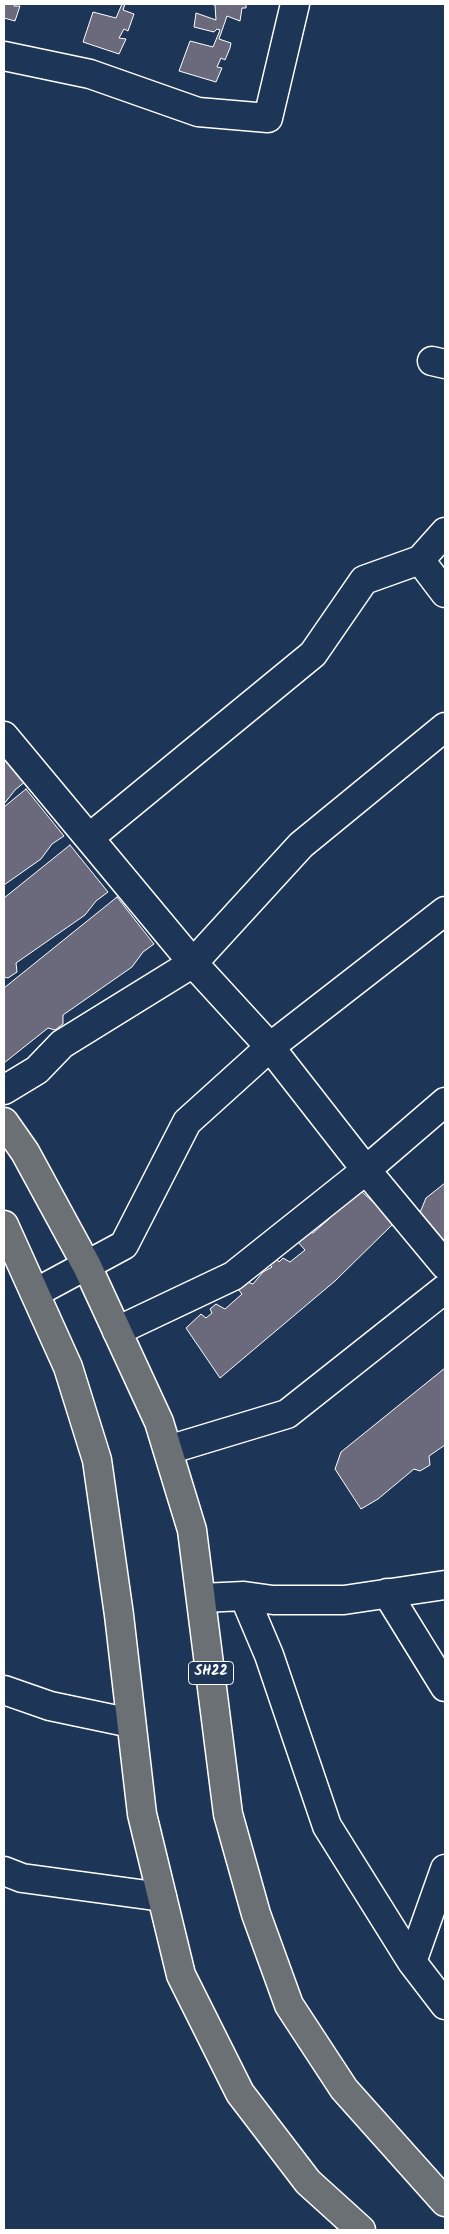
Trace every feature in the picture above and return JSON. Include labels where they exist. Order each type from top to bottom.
[{"type":"main road","name":"SH22","points":[[4,1122],[25,1152],[87,1266],[159,1422],[192,1530],[228,1814],[256,1914],[289,2005],[344,2089],[445,2202]]},
{"type":"main road","points":[[4,1225],[68,1367],[97,1460],[118,1606],[142,1814],[181,1975],[240,2093],[308,2182],[361,2230]]},
{"type":"street","points":[[4,56],[90,74],[198,112],[268,118],[295,4]]},
{"type":"street","points":[[89,838],[313,654],[364,580],[420,560],[445,532]]},
{"type":"street","points":[[420,560],[445,593]]},
{"type":"street","points":[[4,1090],[36,1070],[62,1044],[193,963],[301,845],[445,727]]},
{"type":"street","points":[[4,736],[193,963],[270,1047],[366,1170],[445,1266]]},
{"type":"street","points":[[35,1293],[124,1244],[187,1122],[270,1047],[440,925]]},
{"type":"street","points":[[117,1331],[233,1276],[366,1170],[445,1102]]},
{"type":"street","points":[[168,1450],[287,1414],[445,1288]]},
{"type":"street","points":[[202,1598],[244,1596],[273,1600],[344,1600],[445,1585]]},
{"type":"street","points":[[387,1593],[445,1687]]},
{"type":"street","points":[[244,1596],[269,1655],[328,1826],[412,1962],[445,2005]]},
{"type":"street","points":[[4,1690],[50,1706],[132,1723]]},
{"type":"street","points":[[412,1962],[445,1869]]},
{"type":"street","points":[[4,1871],[22,1878],[162,1898]]},
{"type":"building","points":[[4,4],[20,6],[15,21],[4,18]]},
{"type":"building","points":[[122,4],[125,4],[123,10],[134,14],[128,31],[124,29],[119,38],[126,39],[119,54],[83,42],[93,12],[116,18]]},
{"type":"building","points":[[210,4],[246,4],[246,8],[242,8],[240,21],[227,16],[219,39],[231,43],[225,60],[221,58],[217,67],[222,68],[216,82],[179,71],[190,41],[213,47],[220,30],[217,29],[214,32],[194,27],[196,13],[216,20],[215,5]]},
{"type":"building","points":[[4,753],[26,781],[15,790],[4,804]]},
{"type":"building","points":[[26,789],[64,836],[52,844],[41,859],[4,885],[4,807]]},
{"type":"building","points":[[70,845],[108,892],[96,901],[85,915],[16,963],[17,972],[8,978],[4,977],[4,898]]},
{"type":"building","points":[[117,897],[154,944],[143,952],[132,967],[63,1015],[63,1024],[55,1030],[48,1028],[4,1063],[4,988]]},
{"type":"building","points":[[445,1183],[445,1254],[419,1215],[426,1198]]},
{"type":"building","points":[[361,1191],[386,1214],[393,1224],[335,1281],[220,1378],[186,1328],[201,1314],[206,1318],[212,1313],[210,1309],[216,1304],[225,1309],[242,1294],[237,1288],[244,1281],[253,1284],[263,1272],[272,1267],[267,1261],[274,1255],[279,1262],[283,1258],[290,1262],[305,1250],[296,1240],[305,1232],[313,1233],[330,1218],[329,1208]]},
{"type":"building","points":[[445,1368],[445,1445],[429,1456],[430,1465],[420,1471],[414,1469],[378,1499],[361,1509],[335,1469],[341,1452]]}]
